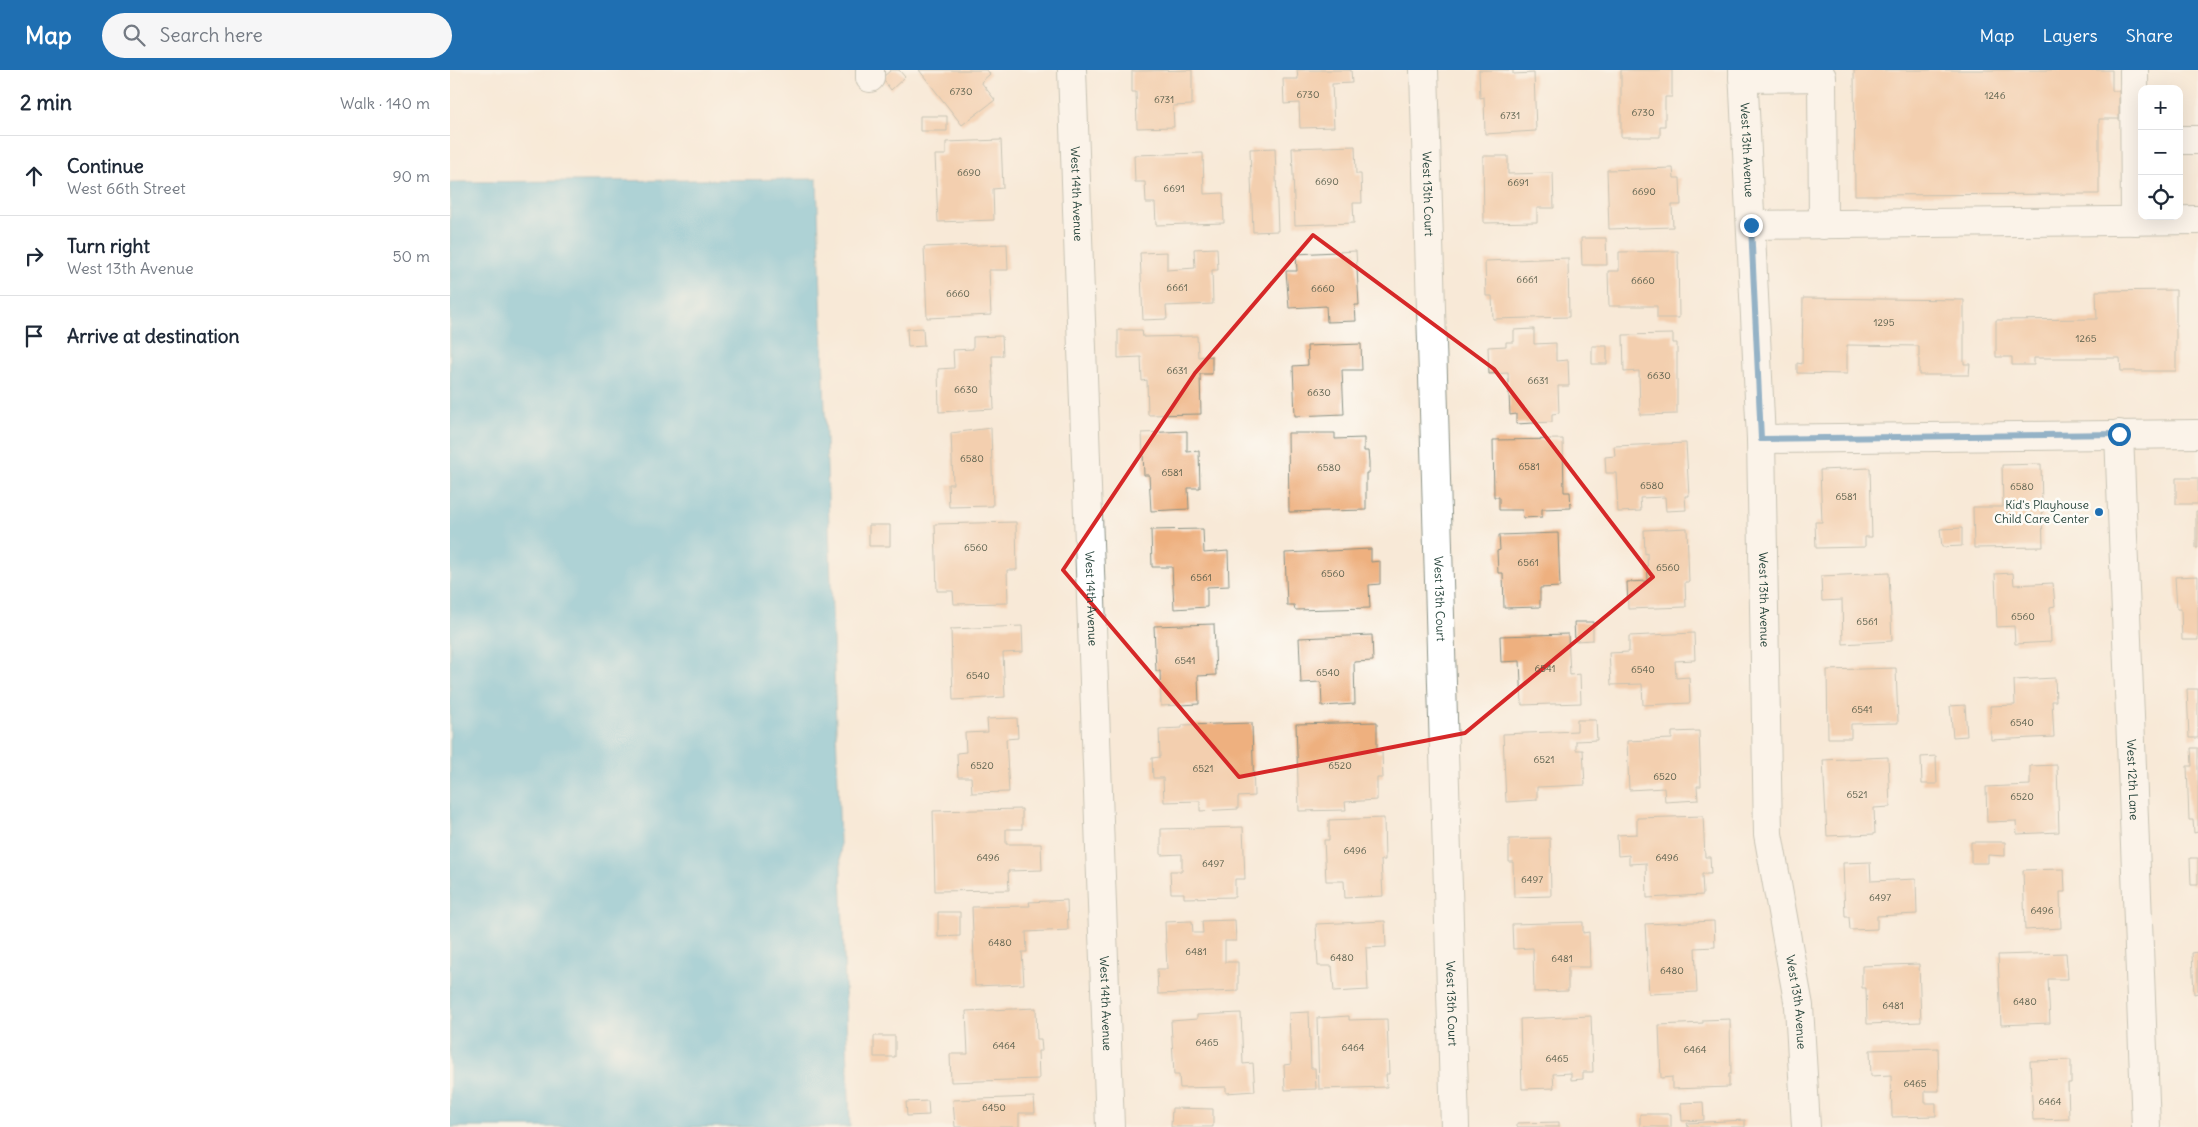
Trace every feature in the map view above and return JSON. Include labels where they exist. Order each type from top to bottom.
[{"type":"street","name":"West 14th Avenue","points":[[1072,70],[1110,1127]]},
{"type":"street","name":"West 13th Court","points":[[1424,70],[1455,1127]]},
{"type":"street","points":[[2134,70],[2138,141],[2135,221]]},
{"type":"street","points":[[1743,74],[1822,77],[1823,225]]},
{"type":"street","name":"West 13th Avenue","points":[[1743,74],[1761,439],[1768,834],[1799,1006],[1806,1127]]},
{"type":"street","points":[[2183,140],[2198,140]]},
{"type":"street","points":[[1751,225],[2198,220]]},
{"type":"street","name":"West 12th Lane","points":[[2119,434],[2146,1127]]},
{"type":"street","points":[[1761,439],[2198,434]]},
{"type":"highlighted area","points":[[1313,235],[1494,369],[1653,577],[1465,733],[1239,777],[1063,570],[1195,373]]},
{"type":"water","points":[[817,179],[850,1127],[450,1127],[450,182]]},
{"type":"building","points":[[891,70],[899,70],[905,77],[891,90],[882,78]]},
{"type":"building","points":[[919,70],[987,70],[990,74],[981,82],[995,100],[962,125]]},
{"type":"building","points":[[1192,70],[1192,105],[1173,106],[1174,127],[1137,128],[1136,92],[1132,92],[1132,71]]},
{"type":"building","points":[[1297,70],[1351,70],[1352,83],[1332,84],[1334,127],[1300,128],[1299,103],[1284,104],[1283,79],[1298,79]]},
{"type":"building","points":[[1479,70],[1513,70],[1513,74],[1534,73],[1536,131],[1485,134],[1484,97],[1480,98]]},
{"type":"building","points":[[1621,70],[1672,70],[1672,97],[1665,97],[1665,126],[1660,126],[1660,137],[1621,137]]},
{"type":"building","points":[[1854,70],[2112,70],[2112,91],[2119,91],[2119,119],[2099,119],[2099,194],[1855,195]]},
{"type":"building","points":[[920,116],[947,116],[947,131],[920,131]]},
{"type":"building","points":[[1001,140],[1003,188],[993,189],[994,220],[938,222],[935,155],[946,155],[946,142]]},
{"type":"building","points":[[1355,146],[1356,174],[1361,174],[1362,203],[1353,203],[1354,223],[1295,225],[1292,148]]},
{"type":"building","points":[[1275,148],[1278,231],[1253,232],[1250,149]]},
{"type":"building","points":[[1203,153],[1204,194],[1223,193],[1224,223],[1156,225],[1155,203],[1146,203],[1145,182],[1135,182],[1134,155]]},
{"type":"building","points":[[1483,156],[1508,156],[1508,174],[1553,173],[1554,208],[1537,208],[1537,222],[1484,223]]},
{"type":"building","points":[[1673,168],[1674,178],[1680,178],[1681,205],[1672,205],[1673,227],[1609,229],[1607,170]]},
{"type":"building","points":[[1581,238],[1606,238],[1607,265],[1582,265]]},
{"type":"building","points":[[1007,244],[1008,270],[989,270],[991,315],[927,318],[924,247]]},
{"type":"building","points":[[1217,248],[1218,270],[1212,270],[1213,304],[1166,306],[1167,319],[1143,320],[1140,253],[1167,252],[1167,270],[1195,268],[1194,249]]},
{"type":"building","points":[[1356,251],[1359,305],[1355,305],[1356,321],[1327,322],[1326,306],[1289,308],[1286,271],[1297,271],[1296,254]]},
{"type":"building","points":[[1678,251],[1679,318],[1657,318],[1657,306],[1609,306],[1608,271],[1619,271],[1619,252]]},
{"type":"building","points":[[1568,258],[1569,317],[1493,319],[1492,296],[1486,296],[1485,261]]},
{"type":"building","points":[[2176,290],[2176,371],[2121,371],[2120,358],[2034,358],[2034,365],[2012,365],[2012,357],[1996,357],[1996,320],[2097,319],[2096,291]]},
{"type":"building","points":[[1803,298],[1964,300],[1964,364],[1970,364],[1969,375],[1919,375],[1919,346],[1847,345],[1847,374],[1797,373],[1797,363],[1802,364]]},
{"type":"building","points":[[923,328],[924,346],[908,347],[907,329]]},
{"type":"building","points":[[1534,329],[1534,344],[1556,343],[1556,361],[1568,360],[1569,386],[1558,386],[1559,413],[1552,414],[1552,422],[1516,424],[1516,414],[1510,415],[1508,373],[1489,374],[1488,347],[1506,346],[1506,342],[1514,342],[1514,330]]},
{"type":"building","points":[[1118,330],[1142,330],[1143,337],[1197,336],[1198,357],[1212,356],[1212,374],[1200,374],[1201,414],[1148,415],[1147,380],[1142,381],[1141,357],[1118,358]]},
{"type":"building","points":[[1673,334],[1673,343],[1677,343],[1677,414],[1640,415],[1639,371],[1624,372],[1623,335]]},
{"type":"building","points":[[1002,336],[1003,356],[992,356],[994,409],[939,412],[938,369],[954,368],[953,350],[973,349],[973,337]]},
{"type":"building","points":[[1361,344],[1362,370],[1342,370],[1344,414],[1295,416],[1293,366],[1308,365],[1307,346]]},
{"type":"building","points":[[1592,346],[1607,346],[1607,364],[1592,364]]},
{"type":"building","points":[[991,428],[993,506],[949,507],[948,484],[953,484],[951,433]]},
{"type":"building","points":[[1187,431],[1187,452],[1199,451],[1200,488],[1188,488],[1189,509],[1151,511],[1149,475],[1144,475],[1142,433]]},
{"type":"building","points":[[1288,433],[1335,433],[1335,439],[1364,438],[1364,451],[1368,451],[1369,462],[1369,473],[1366,473],[1366,510],[1289,512]]},
{"type":"building","points":[[1563,439],[1564,492],[1570,492],[1571,508],[1542,509],[1542,517],[1523,518],[1522,510],[1499,510],[1499,497],[1494,497],[1493,440]]},
{"type":"building","points":[[1686,443],[1689,496],[1685,496],[1686,510],[1666,511],[1665,497],[1640,498],[1641,511],[1618,512],[1616,473],[1606,473],[1605,457],[1615,456],[1614,446]]},
{"type":"building","points":[[2041,464],[2043,547],[1974,548],[1973,507],[2003,507],[2002,465]]},
{"type":"building","points":[[1870,468],[1872,537],[1865,537],[1865,547],[1816,548],[1815,522],[1822,522],[1820,470]]},
{"type":"building","points":[[2176,478],[2198,478],[2198,504],[2176,504]]},
{"type":"building","points":[[2196,511],[2198,511],[2198,548],[2196,548]]},
{"type":"building","points":[[1016,522],[1017,570],[1007,570],[1008,603],[954,604],[953,591],[937,591],[935,524]]},
{"type":"building","points":[[869,525],[890,525],[890,546],[869,546]]},
{"type":"building","points":[[1687,528],[1689,582],[1685,582],[1686,607],[1628,609],[1627,582],[1648,581],[1644,530]]},
{"type":"building","points":[[1962,528],[1962,546],[1942,547],[1940,529]]},
{"type":"building","points":[[1203,529],[1204,553],[1228,551],[1229,586],[1207,587],[1207,607],[1174,609],[1172,567],[1152,567],[1151,530]]},
{"type":"building","points":[[1558,533],[1560,587],[1540,588],[1540,607],[1504,608],[1503,573],[1498,573],[1497,551],[1500,550],[1499,535]]},
{"type":"building","points":[[1371,549],[1371,562],[1380,561],[1380,584],[1369,585],[1370,608],[1295,610],[1294,605],[1287,605],[1285,553]]},
{"type":"building","points":[[1889,573],[1892,641],[1843,644],[1842,600],[1822,601],[1821,576]]},
{"type":"building","points":[[2013,573],[2014,585],[2053,583],[2055,606],[2050,607],[2051,642],[2015,644],[2014,626],[1997,627],[1995,574]]},
{"type":"building","points":[[2198,576],[2198,640],[2182,640],[2181,609],[2177,609],[2175,577]]},
{"type":"building","points":[[1574,622],[1593,622],[1593,640],[1575,641]]},
{"type":"building","points":[[1214,624],[1216,675],[1198,676],[1199,704],[1161,706],[1160,671],[1156,671],[1154,626]]},
{"type":"building","points":[[1022,626],[1023,652],[1003,653],[1005,697],[953,700],[951,629]]},
{"type":"building","points":[[1694,633],[1695,660],[1675,661],[1676,678],[1689,677],[1690,703],[1643,705],[1642,684],[1611,685],[1609,653],[1629,652],[1629,636]]},
{"type":"building","points":[[1568,634],[1570,675],[1580,674],[1581,703],[1522,705],[1520,661],[1501,662],[1500,636]]},
{"type":"building","points":[[1372,635],[1373,661],[1354,662],[1355,704],[1322,706],[1321,682],[1301,683],[1299,638]]},
{"type":"building","points":[[1896,668],[1898,723],[1851,724],[1851,738],[1828,738],[1827,670]]},
{"type":"building","points":[[2055,678],[2056,701],[2052,701],[2054,737],[1991,740],[1990,706],[2015,705],[2014,680]]},
{"type":"building","points":[[2187,689],[2198,689],[2198,738],[2189,738]]},
{"type":"building","points":[[1965,705],[1967,736],[1953,737],[1950,706]]},
{"type":"building","points":[[1017,718],[1018,738],[1006,739],[1009,792],[972,793],[971,777],[958,777],[957,753],[966,752],[965,733],[988,732],[987,719]]},
{"type":"building","points":[[1577,720],[1596,720],[1597,740],[1576,741],[1576,750],[1583,750],[1585,785],[1537,787],[1537,800],[1506,802],[1503,734],[1577,731]]},
{"type":"building","points":[[1377,722],[1377,752],[1382,752],[1383,778],[1377,778],[1377,800],[1345,802],[1346,810],[1299,811],[1296,724]]},
{"type":"building","points":[[1252,723],[1254,796],[1238,797],[1238,809],[1200,811],[1200,801],[1164,802],[1163,778],[1153,778],[1152,758],[1160,757],[1159,729],[1182,728],[1182,725]]},
{"type":"building","points":[[1699,731],[1701,786],[1697,786],[1698,800],[1665,802],[1664,788],[1629,790],[1627,741],[1672,739],[1672,732]]},
{"type":"building","points":[[2191,748],[2198,748],[2198,832],[2194,833],[2193,820],[2189,820],[2187,766],[2192,766]]},
{"type":"building","points":[[1936,756],[1937,784],[1922,784],[1921,757]]},
{"type":"building","points":[[1888,757],[1890,807],[1874,808],[1875,834],[1827,836],[1823,760]]},
{"type":"building","points":[[2057,765],[2059,832],[2017,834],[2016,821],[1987,822],[1986,787],[2030,785],[2030,766]]},
{"type":"building","points":[[1022,809],[1022,829],[1006,829],[1006,844],[1041,844],[1042,870],[1008,871],[1009,890],[935,891],[933,811]]},
{"type":"building","points":[[1703,816],[1705,857],[1710,857],[1711,874],[1702,874],[1703,895],[1647,898],[1646,863],[1629,864],[1629,855],[1618,856],[1617,835],[1637,834],[1637,818]]},
{"type":"building","points":[[1384,818],[1385,860],[1381,860],[1383,896],[1345,898],[1344,881],[1326,881],[1324,840],[1329,840],[1329,820]]},
{"type":"building","points":[[1243,827],[1245,879],[1235,879],[1235,897],[1184,898],[1184,893],[1171,893],[1170,871],[1182,871],[1182,854],[1161,855],[1161,829]]},
{"type":"building","points":[[1550,838],[1551,896],[1514,897],[1513,862],[1509,862],[1509,839]]},
{"type":"building","points":[[1971,842],[2005,842],[2005,856],[1988,855],[1988,863],[1971,863]]},
{"type":"building","points":[[2190,858],[2198,858],[2198,885],[2191,885]]},
{"type":"building","points":[[1870,862],[1871,881],[1916,879],[1917,914],[1877,916],[1877,929],[1850,930],[1849,917],[1845,917],[1843,863]]},
{"type":"building","points":[[2064,869],[2065,892],[2060,892],[2061,928],[2025,930],[2023,870]]},
{"type":"building","points":[[1067,900],[1068,930],[1026,932],[1027,952],[1022,952],[1024,984],[975,986],[972,907],[1030,906],[1029,902]]},
{"type":"building","points":[[938,912],[960,912],[960,936],[938,937]]},
{"type":"building","points":[[1235,920],[1236,941],[1225,941],[1225,962],[1238,962],[1238,991],[1158,994],[1157,969],[1167,969],[1165,922],[1192,921],[1193,933],[1203,933],[1202,921]]},
{"type":"building","points":[[1385,921],[1386,947],[1366,948],[1368,990],[1334,992],[1332,966],[1318,966],[1316,924]]},
{"type":"building","points":[[1714,921],[1715,947],[1695,948],[1697,992],[1649,994],[1645,924]]},
{"type":"building","points":[[1583,922],[1583,933],[1589,932],[1590,967],[1568,967],[1568,991],[1534,992],[1533,948],[1513,949],[1512,924]]},
{"type":"building","points":[[2198,952],[2198,993],[2194,994],[2192,953]]},
{"type":"building","points":[[2066,953],[2068,979],[2048,979],[2050,1023],[2001,1025],[1998,955]]},
{"type":"building","points":[[1919,964],[1921,1022],[1867,1024],[1866,988],[1862,988],[1862,966]]},
{"type":"building","points":[[1036,1008],[1037,1039],[1041,1039],[1042,1051],[1038,1051],[1039,1079],[951,1082],[950,1054],[968,1054],[966,1011]]},
{"type":"building","points":[[1309,1012],[1311,1068],[1315,1068],[1316,1089],[1285,1090],[1284,1065],[1291,1064],[1289,1013]]},
{"type":"building","points":[[1241,1013],[1243,1064],[1253,1063],[1255,1091],[1226,1093],[1226,1087],[1180,1088],[1179,1075],[1174,1075],[1171,1021],[1197,1019],[1197,1015]]},
{"type":"building","points":[[1349,1016],[1349,1020],[1387,1019],[1389,1074],[1386,1074],[1387,1087],[1319,1089],[1317,1018]]},
{"type":"building","points":[[1591,1016],[1593,1072],[1583,1072],[1583,1079],[1571,1080],[1571,1073],[1553,1074],[1554,1088],[1522,1089],[1520,1019]]},
{"type":"building","points":[[1730,1019],[1731,1074],[1729,1074],[1729,1087],[1672,1089],[1672,1077],[1661,1078],[1659,1025],[1703,1023],[1703,1020]]},
{"type":"building","points":[[874,1036],[895,1036],[895,1057],[874,1057]]},
{"type":"building","points":[[1938,1048],[1939,1091],[1925,1091],[1925,1103],[1936,1103],[1936,1116],[1892,1117],[1891,1075],[1871,1076],[1870,1050]]},
{"type":"building","points":[[2071,1060],[2071,1083],[2068,1083],[2069,1119],[2033,1120],[2030,1061]]},
{"type":"building","points":[[1034,1097],[1035,1113],[1019,1113],[1019,1127],[955,1127],[953,1100]]},
{"type":"building","points":[[928,1101],[929,1115],[907,1116],[906,1102]]},
{"type":"building","points":[[1703,1102],[1704,1120],[1682,1121],[1681,1103]]},
{"type":"building","points":[[1172,1108],[1213,1109],[1213,1127],[1171,1127]]},
{"type":"building","points":[[1640,1114],[1671,1114],[1671,1127],[1640,1127]]},
{"type":"building","points":[[1745,1120],[1745,1127],[1688,1127],[1687,1123]]},
{"type":"building","points":[[1559,1122],[1559,1127],[1517,1127],[1517,1123]]},
{"type":"place","name":"Kid's Playhouse Child Care Center","points":[[2099,512]]},
{"type":"route","points":[[1751,225],[1761,439],[2119,434]]}]
